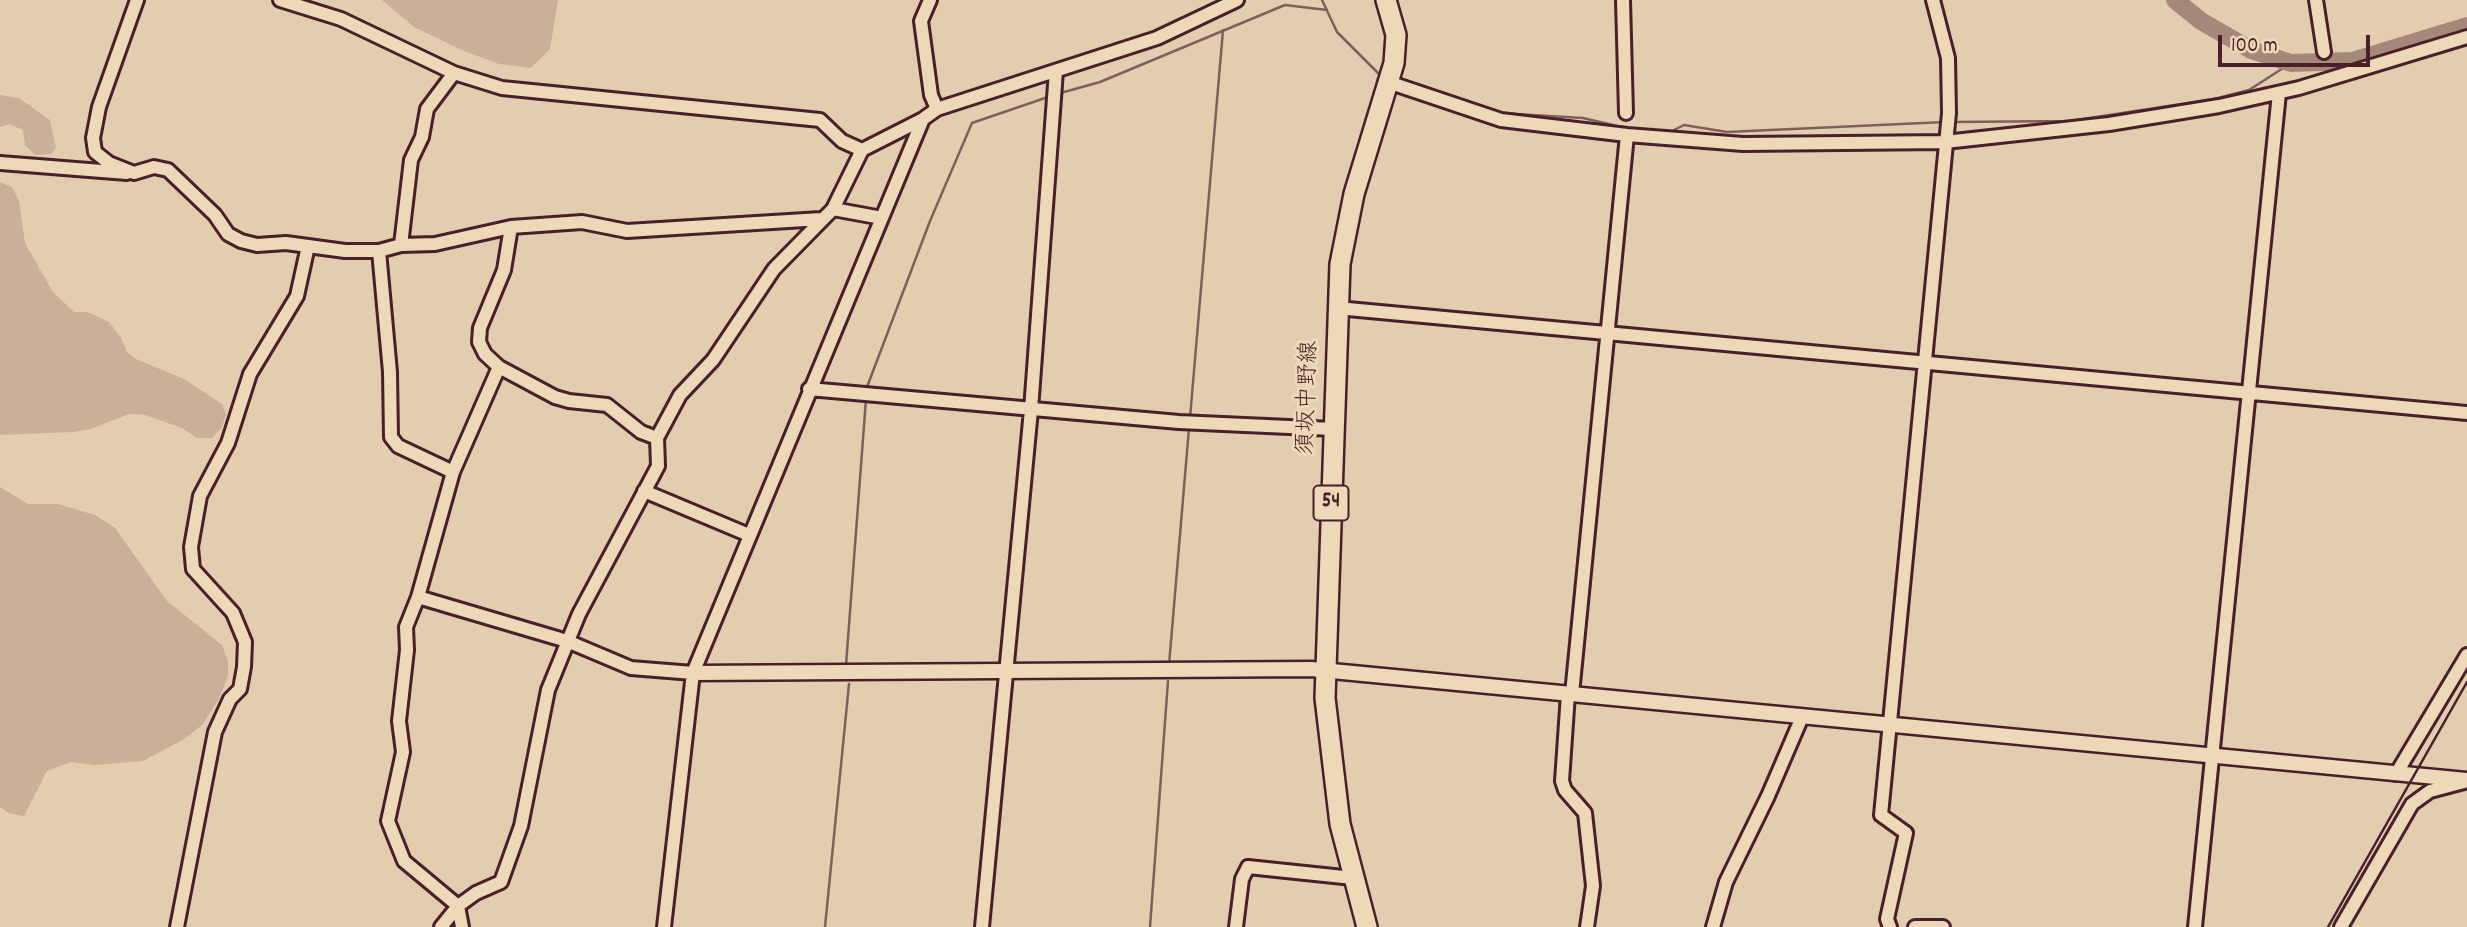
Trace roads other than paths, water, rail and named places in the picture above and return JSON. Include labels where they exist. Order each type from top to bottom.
[{"type":"main road","name":"須坂中野線","points":[[1367,927],[1353,878],[1330,762],[1326,672],[1339,264],[1349,212],[1391,72],[1395,27],[1386,0]]},
{"type":"street","points":[[134,173],[109,163],[95,152],[93,138],[107,81],[137,0]]},
{"type":"street","points":[[280,0],[341,19],[454,73],[502,88],[820,120],[842,141],[862,150]]},
{"type":"street","points":[[930,0],[921,21],[931,94],[937,109]]},
{"type":"street","points":[[440,927],[458,906],[476,893],[501,882],[521,826],[548,690],[567,641],[658,466],[657,438],[680,395],[713,360],[774,269],[832,209],[862,150],[937,109],[1157,38],[1237,0]]},
{"type":"street","points":[[1623,0],[1626,113]]},
{"type":"street","points":[[1890,927],[1887,919],[1906,832],[1881,815],[1948,113],[1948,58],[1933,0]]},
{"type":"street","points":[[2316,0],[2324,52]]},
{"type":"street","points":[[1391,72],[1501,120],[1627,135],[1744,144],[1945,141],[2109,124],[2219,106],[2279,93],[2467,37]]},
{"type":"street","points":[[982,927],[1031,410],[1056,71]]},
{"type":"street","points":[[401,245],[411,160],[422,138],[425,113],[454,73]]},
{"type":"street","points":[[2195,927],[2279,93]]},
{"type":"street","points":[[664,927],[693,673],[923,119]]},
{"type":"street","points":[[1587,927],[1593,886],[1586,813],[1565,790],[1562,781],[1627,135]]},
{"type":"street","points":[[0,163],[134,173],[154,167],[168,170],[215,215],[228,234],[257,245],[379,251],[401,245],[435,244],[511,227],[582,222],[626,231],[821,219]]},
{"type":"street","points":[[832,209],[882,218]]},
{"type":"street","points":[[511,227],[504,270],[480,328],[479,342],[499,368],[562,399],[607,405],[641,432],[657,438]]},
{"type":"street","points":[[177,927],[215,732],[230,699],[240,689],[246,642],[233,613],[193,569],[191,547],[200,496],[228,443],[250,374],[297,296],[308,246]]},
{"type":"street","points":[[379,251],[390,372],[391,437],[398,446],[453,472]]},
{"type":"street","points":[[1337,308],[2467,413]]},
{"type":"street","points":[[462,927],[458,906],[404,861],[388,821],[403,752],[399,722],[407,650],[406,627],[418,597],[453,472],[499,368]]},
{"type":"street","points":[[810,389],[1178,422],[1333,429]]},
{"type":"street","points":[[643,491],[749,535]]},
{"type":"street","points":[[418,597],[567,641],[631,668],[693,673],[1005,669],[1326,672],[2467,781]]},
{"type":"street","points":[[2396,774],[2467,655]]},
{"type":"street","points":[[1713,927],[1726,882],[1768,796],[1802,716]]},
{"type":"street","points":[[2341,927],[2412,804],[2430,791],[2467,781]]},
{"type":"street","points":[[1236,927],[1242,879],[1248,867],[1353,878]]},
{"type":"street","points":[[1915,927],[1943,927]]},
{"type":"waterway","points":[[1322,0],[1337,32],[1382,77]]},
{"type":"waterway","points":[[2175,0],[2201,21],[2251,50],[2291,63],[2352,61],[2467,26]]},
{"type":"waterway","points":[[1057,94],[1100,82],[1285,5],[1327,10]]},
{"type":"waterway","points":[[1190,418],[1223,30]]},
{"type":"waterway","points":[[1952,122],[2070,121],[2214,99],[2249,90],[2291,63]]},
{"type":"waterway","points":[[867,387],[930,221],[972,123],[1051,96]]},
{"type":"waterway","points":[[1499,113],[1583,118],[1630,129]]},
{"type":"waterway","points":[[1668,133],[1684,125],[1727,132],[1945,122]]},
{"type":"waterway","points":[[846,665],[866,399]]},
{"type":"waterway","points":[[1169,665],[1189,428]]},
{"type":"waterway","points":[[1150,927],[1168,681]]},
{"type":"waterway","points":[[825,927],[849,684]]},
{"type":"railway","points":[[2328,927],[2467,682]]}]
